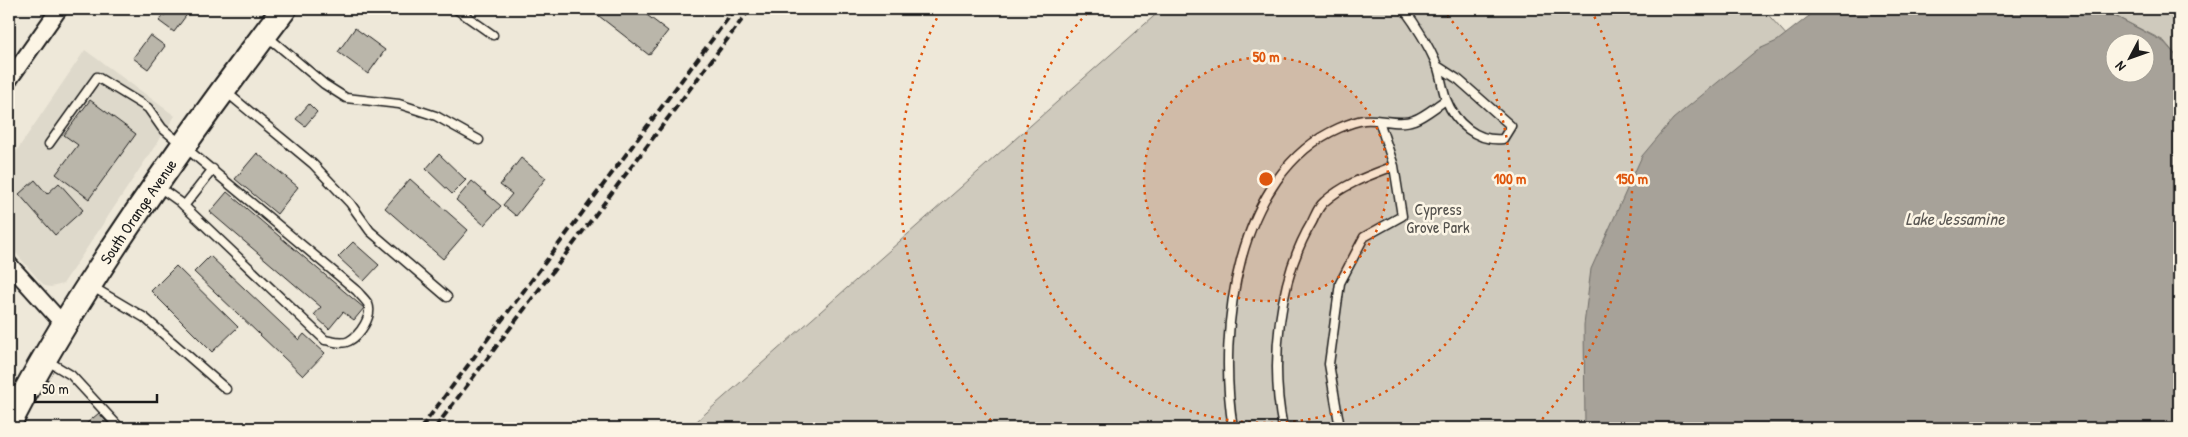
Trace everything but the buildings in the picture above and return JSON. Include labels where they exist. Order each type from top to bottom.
[{"type":"main road","name":"South Orange Avenue","points":[[9,424],[64,325],[155,185],[284,9]]},
{"type":"street","points":[[9,80],[60,9]]},
{"type":"street","points":[[9,264],[64,325]]},
{"type":"lane","points":[[456,9],[493,36]]},
{"type":"lane","points":[[1404,9],[1436,64],[1446,100],[1457,120],[1473,133],[1489,141],[1503,140],[1511,126],[1459,80],[1436,64]]},
{"type":"lane","points":[[265,34],[324,84],[346,98],[409,107],[436,116],[480,140]]},
{"type":"lane","points":[[49,144],[97,77],[148,108],[162,128],[357,291],[368,304],[370,313],[365,323],[349,341],[339,343],[325,340],[184,206],[155,185]]},
{"type":"lane","points":[[224,90],[313,164],[350,203],[370,232],[447,297]]},
{"type":"lane","points":[[1233,428],[1229,405],[1226,353],[1230,306],[1242,256],[1272,187],[1294,161],[1338,128],[1365,120],[1413,121],[1446,100]]},
{"type":"lane","points":[[1340,428],[1328,364],[1340,283],[1364,237],[1402,216],[1394,166],[1379,121]]},
{"type":"lane","points":[[1283,428],[1277,400],[1276,355],[1282,308],[1300,241],[1322,204],[1354,181],[1394,166]]},
{"type":"lane","points":[[184,206],[213,169]]},
{"type":"lane","points":[[89,285],[145,318],[226,389]]},
{"type":"lane","points":[[44,359],[71,375],[120,428]]},
{"type":"shaded area","points":[[85,50],[175,116],[63,284],[51,287],[45,286],[39,280],[9,245],[9,162]]},
{"type":"green space","name":"Cypress Grove Park","points":[[1162,9],[1763,9],[2138,428],[689,428]]},
{"type":"green space","points":[[2091,9],[2179,9],[2179,59],[2164,41],[2156,37],[2156,32],[2146,32],[2111,14]]},
{"type":"water","name":"Lake Jessamine","points":[[1818,9],[2091,9],[2111,14],[2145,32],[2106,32],[2106,82],[2156,82],[2156,38],[2164,42],[2179,59],[2179,428],[1585,428],[1584,325],[1591,269],[1642,156],[1673,119],[1757,50],[1777,41]]},
{"type":"railway","points":[[421,428],[735,9]]},
{"type":"railway","points":[[435,428],[750,9]]}]
